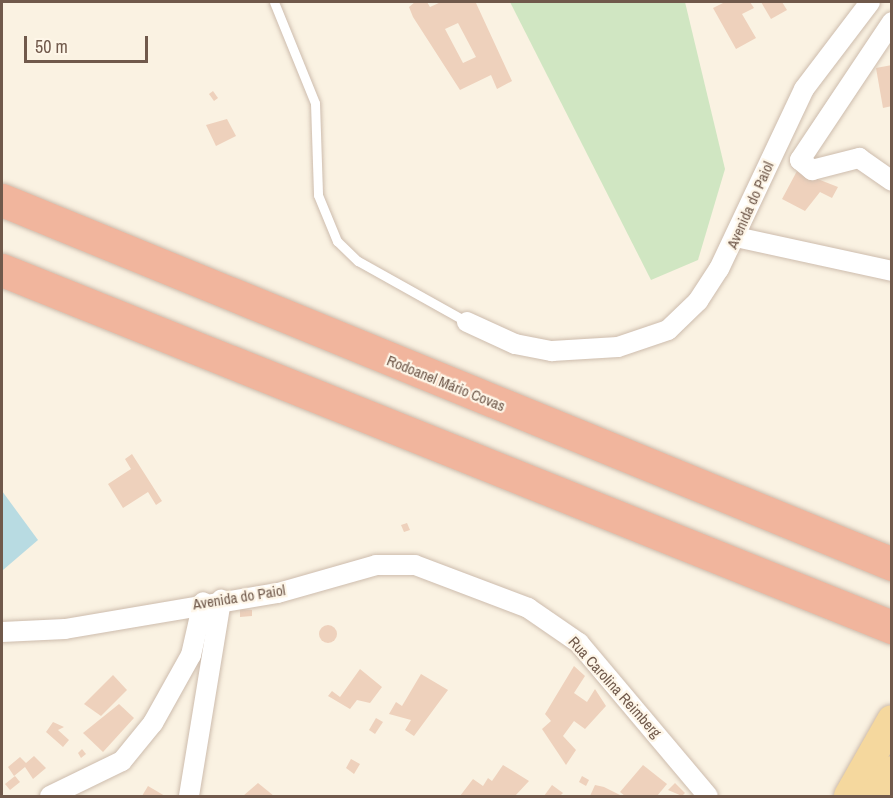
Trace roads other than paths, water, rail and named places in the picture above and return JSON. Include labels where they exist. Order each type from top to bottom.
[{"type":"highway","name":"Rodoanel Mário Covas","points":[[2,200],[891,564]]},
{"type":"highway","points":[[2,270],[881,623]]},
{"type":"main road","points":[[849,796],[891,720]]},
{"type":"main road","points":[[875,796],[891,771]]},
{"type":"street","name":"Avenida do Paiol","points":[[467,322],[515,344],[585,351],[645,341],[668,330],[698,301],[736,237],[804,89],[870,2]]},
{"type":"street","points":[[891,22],[800,160],[812,170],[859,158],[891,181]]},
{"type":"street","points":[[736,237],[891,271]]},
{"type":"street","name":"Avenida do Paiol","points":[[2,632],[65,629],[212,601],[278,593],[395,562],[473,583]]},
{"type":"street","name":"Rua Carolina Reimberg","points":[[473,583],[528,608],[579,643],[708,796]]},
{"type":"street","points":[[50,796],[122,761],[153,723],[191,655],[212,601]]},
{"type":"street","points":[[189,796],[212,601]]},
{"type":"lane","points":[[274,2],[315,103],[318,195],[337,241],[358,261],[467,322]]},
{"type":"water","points":[[2,491],[38,540],[3,570],[2,568]]}]
